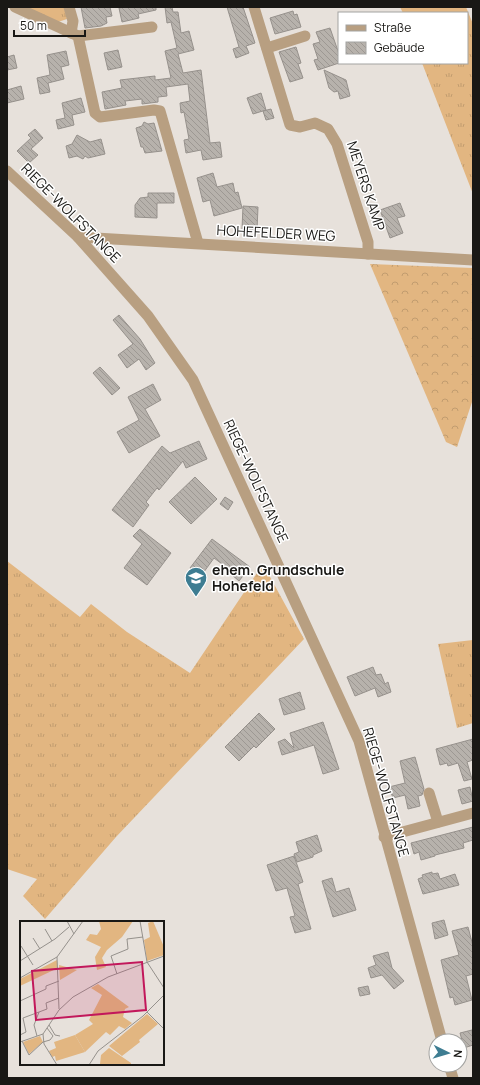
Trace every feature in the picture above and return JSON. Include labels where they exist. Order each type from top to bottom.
[{"type":"street","points":[[15,7],[74,34],[152,27]]},
{"type":"street","points":[[69,7],[73,21],[74,34],[95,113],[100,117],[154,110],[160,111],[198,243]]},
{"type":"street","name":"MEYERS KAMP","points":[[254,7],[290,124],[300,127],[315,123],[328,129],[337,144],[368,242],[368,254]]},
{"type":"street","points":[[267,48],[306,36]]},
{"type":"street","name":"RIEGE-WOLFSTANGE","points":[[7,171],[78,237],[148,316],[193,380],[359,741],[384,837],[440,1033]]},
{"type":"street","name":"HOHEFELDER WEG","points":[[78,237],[473,260]]},
{"type":"street","points":[[429,793],[438,822]]},
{"type":"street","points":[[384,837],[473,813]]},
{"type":"green space","points":[[24,7],[64,7],[67,19],[58,22]]},
{"type":"green space","points":[[400,7],[466,7],[473,24],[473,194],[422,64],[468,64],[468,12],[402,12]]},
{"type":"green space","points":[[370,264],[473,268],[473,399],[457,447],[446,442]]},
{"type":"green space","points":[[7,561],[80,617],[91,604],[127,632],[190,673],[263,564],[304,639],[116,837],[45,919],[23,896],[37,879],[7,869]]},
{"type":"green space","points":[[473,640],[473,723],[457,728],[438,644]]},
{"type":"building","points":[[81,7],[110,7],[112,16],[106,17],[107,23],[101,26],[85,28]]},
{"type":"building","points":[[156,7],[156,10],[138,14],[139,18],[122,22],[119,8]]},
{"type":"building","points":[[165,7],[172,7],[173,12],[178,12],[181,33],[189,31],[194,50],[178,54],[183,73],[201,70],[210,143],[220,142],[222,157],[203,160],[201,150],[186,153],[184,140],[189,139],[184,112],[181,113],[180,103],[190,101],[188,84],[166,87],[167,96],[158,97],[158,102],[142,104],[142,99],[125,101],[126,105],[105,109],[102,92],[122,88],[120,80],[155,76],[155,80],[171,78],[165,51],[177,48],[171,22],[167,23]]},
{"type":"building","points":[[227,7],[243,7],[255,43],[246,46],[249,53],[236,58],[233,49],[239,47]]},
{"type":"building","points":[[293,11],[294,15],[297,14],[301,27],[275,34],[270,18]]},
{"type":"building","points":[[330,28],[338,51],[338,63],[318,70],[314,60],[318,59],[313,44],[320,42],[316,32]]},
{"type":"building","points":[[296,47],[301,63],[298,64],[303,78],[290,82],[279,52]]},
{"type":"building","points":[[118,50],[122,67],[108,70],[104,53]]},
{"type":"building","points":[[66,51],[69,65],[61,67],[64,79],[48,83],[50,92],[40,94],[37,78],[50,75],[47,55]]},
{"type":"building","points":[[14,55],[17,68],[7,70],[7,57]]},
{"type":"building","points":[[324,70],[346,80],[350,96],[340,99],[338,91],[334,92],[329,88]]},
{"type":"building","points":[[21,86],[24,99],[7,103],[7,90]]},
{"type":"building","points":[[261,93],[266,110],[253,114],[247,98]]},
{"type":"building","points":[[81,98],[85,112],[72,115],[74,125],[58,129],[56,120],[65,118],[62,103]]},
{"type":"building","points":[[271,109],[274,118],[266,120],[263,111]]},
{"type":"building","points":[[144,122],[148,124],[154,123],[162,151],[145,153],[143,147],[141,147],[136,128],[142,126]]},
{"type":"building","points":[[35,129],[43,138],[31,149],[38,155],[29,163],[17,151],[31,138],[28,135]]},
{"type":"building","points":[[77,135],[90,142],[101,139],[105,154],[88,158],[85,156],[83,159],[77,156],[69,158],[66,146],[72,144]]},
{"type":"building","points":[[213,173],[217,187],[233,183],[235,193],[238,192],[242,208],[214,216],[210,200],[203,202],[197,178]]},
{"type":"building","points":[[148,193],[174,193],[174,203],[157,203],[157,218],[135,217],[135,205],[140,198],[148,197]]},
{"type":"building","points":[[400,203],[405,216],[397,218],[403,233],[390,238],[380,210]]},
{"type":"building","points":[[243,206],[258,207],[257,230],[242,229]]},
{"type":"building","points":[[119,315],[140,339],[155,363],[146,370],[139,359],[127,368],[118,355],[133,344],[113,320]]},
{"type":"building","points":[[100,367],[120,388],[112,395],[93,373]]},
{"type":"building","points":[[153,384],[161,400],[145,409],[160,436],[129,453],[117,432],[139,420],[128,397]]},
{"type":"building","points":[[199,441],[207,459],[186,468],[183,461],[159,490],[157,488],[146,502],[149,505],[133,527],[112,510],[162,446],[170,453]]},
{"type":"building","points":[[195,477],[217,499],[191,524],[169,502]]},
{"type":"building","points":[[225,497],[233,502],[228,510],[220,504]]},
{"type":"building","points":[[140,529],[171,553],[147,585],[124,568],[142,544],[133,536]]},
{"type":"building","points":[[212,539],[250,567],[239,581],[232,575],[234,573],[214,558],[201,576],[190,568]]},
{"type":"building","points":[[373,667],[376,675],[381,674],[385,684],[388,682],[391,692],[378,697],[375,688],[355,696],[347,677]]},
{"type":"building","points":[[300,692],[305,709],[284,715],[279,699]]},
{"type":"building","points":[[259,713],[275,729],[256,748],[254,746],[239,761],[225,747]]},
{"type":"building","points":[[323,722],[339,769],[323,774],[314,745],[282,755],[278,742],[285,739],[294,748],[290,733]]},
{"type":"building","points":[[473,739],[473,760],[467,762],[472,779],[464,781],[458,763],[448,766],[447,763],[440,765],[436,749]]},
{"type":"building","points":[[415,757],[424,789],[422,795],[418,796],[420,806],[408,809],[405,795],[393,798],[389,787],[405,783],[400,761]]},
{"type":"building","points":[[470,787],[473,801],[462,804],[458,790]]},
{"type":"building","points":[[473,827],[473,840],[463,843],[464,848],[421,860],[419,852],[414,854],[411,843]]},
{"type":"building","points":[[317,835],[322,851],[313,855],[313,857],[297,862],[294,854],[299,852],[296,842]]},
{"type":"building","points":[[294,856],[303,882],[298,884],[311,929],[295,933],[290,917],[295,916],[287,888],[276,891],[267,865]]},
{"type":"building","points":[[432,872],[432,874],[438,873],[440,879],[455,874],[459,885],[423,894],[418,879],[423,877],[422,875]]},
{"type":"building","points":[[332,878],[336,892],[349,888],[356,910],[333,917],[322,881]]},
{"type":"building","points":[[444,920],[448,935],[435,939],[432,923]]},
{"type":"building","points":[[468,927],[473,946],[473,974],[466,976],[472,1000],[455,1005],[453,997],[450,998],[441,960],[459,955],[452,931]]},
{"type":"building","points":[[388,952],[392,968],[404,981],[394,989],[382,975],[371,978],[368,968],[376,965],[373,956]]},
{"type":"building","points":[[368,986],[370,994],[360,996],[358,988]]},
{"type":"building","points":[[472,1030],[473,1045],[468,1047],[468,1033],[460,1033]]},
{"type":"place","name":"ehem. Grundschule Hohefeld","points":[[196,598]]}]
